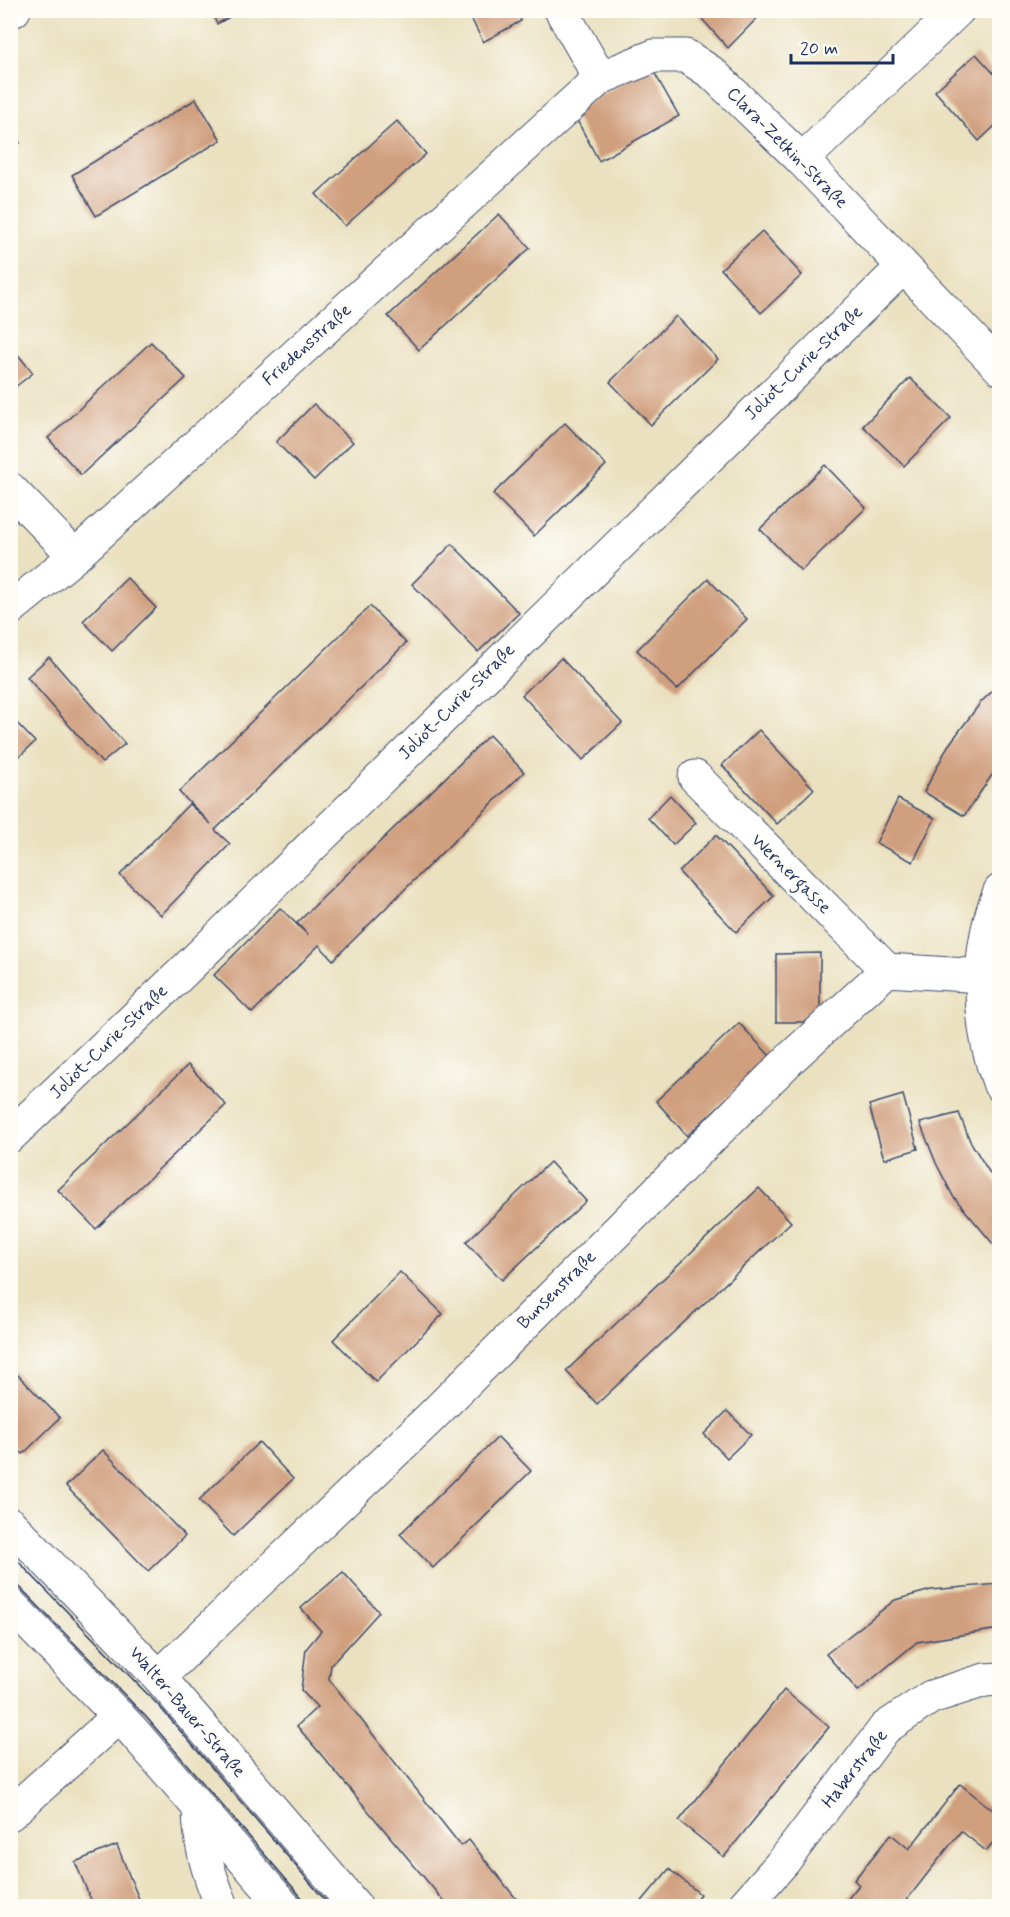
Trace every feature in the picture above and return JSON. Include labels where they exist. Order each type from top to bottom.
[{"type":"street","points":[[561,10],[600,78]]},
{"type":"street","points":[[802,160],[958,10]]},
{"type":"street","name":"Clara-Zetkin-Straße","points":[[600,78],[654,56],[686,56],[712,73],[802,160],[999,368]]},
{"type":"street","name":"Friedensstraße","points":[[10,609],[75,556],[600,78]]},
{"type":"street","name":"Joliot-Curie-Straße","points":[[10,1136],[182,974],[902,268]]},
{"type":"street","points":[[10,489],[75,556]]},
{"type":"street","name":"Wernergasse","points":[[695,777],[887,970]]},
{"type":"street","points":[[999,891],[987,938],[981,1006],[991,1062],[999,1085]]},
{"type":"street","points":[[887,970],[983,975]]},
{"type":"street","name":"Bunsenstraße","points":[[159,1677],[430,1418],[792,1057],[887,970]]},
{"type":"street","name":"Walter-Bauer-Straße","points":[[10,1524],[159,1677],[355,1906]]},
{"type":"street","points":[[10,1604],[119,1716],[284,1906]]},
{"type":"street","name":"Haberstraße","points":[[744,1906],[784,1862],[885,1728],[931,1697],[985,1680],[999,1679]]},
{"type":"street","points":[[10,1814],[119,1716]]},
{"type":"street","points":[[199,1807],[199,1835],[204,1858],[222,1906]]},
{"type":"building","points":[[210,10],[242,10],[217,24]]},
{"type":"building","points":[[467,10],[515,10],[521,21],[483,42]]},
{"type":"building","points":[[694,10],[765,10],[728,48]]},
{"type":"building","points":[[976,54],[999,79],[999,122],[979,141],[935,91]]},
{"type":"building","points":[[651,67],[679,116],[599,161],[572,111]]},
{"type":"building","points":[[196,99],[221,140],[96,216],[72,175]]},
{"type":"building","points":[[397,121],[426,154],[345,226],[316,194]]},
{"type":"building","points":[[10,128],[20,143],[10,149]]},
{"type":"building","points":[[499,214],[530,248],[419,350],[388,316]]},
{"type":"building","points":[[762,231],[802,275],[761,313],[721,269]]},
{"type":"building","points":[[676,316],[718,359],[651,425],[610,382]]},
{"type":"building","points":[[151,342],[186,378],[81,475],[48,438]]},
{"type":"building","points":[[10,345],[33,373],[10,391]]},
{"type":"building","points":[[910,378],[951,418],[904,466],[863,426]]},
{"type":"building","points":[[314,404],[353,442],[314,480],[276,442]]},
{"type":"building","points":[[565,423],[606,465],[534,536],[493,494]]},
{"type":"building","points":[[825,465],[866,508],[801,571],[760,529]]},
{"type":"building","points":[[452,544],[519,613],[478,652],[412,584]]},
{"type":"building","points":[[127,578],[156,608],[112,651],[83,621]]},
{"type":"building","points":[[708,579],[747,619],[677,690],[637,650]]},
{"type":"building","points":[[370,606],[406,643],[215,830],[230,844],[161,915],[120,875],[189,804],[211,824],[179,792]]},
{"type":"building","points":[[49,657],[125,744],[102,763],[27,677]]},
{"type":"building","points":[[561,658],[622,723],[583,760],[522,695]]},
{"type":"building","points":[[999,685],[999,765],[964,816],[924,792],[948,746],[981,702]]},
{"type":"building","points":[[10,716],[35,742],[10,765]]},
{"type":"building","points":[[759,730],[814,789],[777,824],[722,765]]},
{"type":"building","points":[[489,735],[524,772],[333,960],[319,945],[252,1013],[214,975],[280,908],[308,935],[297,923]]},
{"type":"building","points":[[670,795],[696,823],[673,845],[648,818]]},
{"type":"building","points":[[898,799],[935,818],[913,862],[876,843]]},
{"type":"building","points":[[716,835],[774,896],[736,932],[679,872]]},
{"type":"building","points":[[820,953],[820,1022],[776,1022],[776,954]]},
{"type":"building","points":[[739,1023],[771,1057],[687,1136],[656,1101]]},
{"type":"building","points":[[188,1065],[226,1105],[96,1229],[58,1190]]},
{"type":"building","points":[[903,1095],[918,1149],[884,1159],[869,1105]]},
{"type":"building","points":[[959,1113],[970,1141],[999,1188],[999,1251],[953,1196],[936,1163],[920,1123]]},
{"type":"building","points":[[550,1162],[586,1201],[502,1280],[466,1242]]},
{"type":"building","points":[[759,1188],[791,1222],[597,1404],[566,1371]]},
{"type":"building","points":[[400,1272],[443,1314],[376,1382],[333,1340]]},
{"type":"building","points":[[10,1367],[60,1418],[23,1454],[10,1442]]},
{"type":"building","points":[[727,1411],[751,1435],[727,1458],[704,1434]]},
{"type":"building","points":[[498,1437],[531,1471],[433,1568],[400,1534]]},
{"type":"building","points":[[259,1442],[293,1479],[233,1536],[199,1500]]},
{"type":"building","points":[[103,1450],[185,1536],[148,1571],[66,1486]]},
{"type":"building","points":[[343,1572],[379,1612],[331,1665],[329,1679],[461,1846],[469,1840],[522,1906],[448,1906],[297,1726],[317,1707],[301,1690],[306,1649],[321,1631],[301,1608]]},
{"type":"building","points":[[999,1584],[999,1629],[917,1642],[858,1691],[826,1654],[895,1600],[931,1590]]},
{"type":"building","points":[[784,1690],[829,1727],[724,1857],[679,1821]]},
{"type":"building","points":[[960,1784],[999,1815],[999,1835],[986,1851],[961,1831],[902,1906],[882,1906],[874,1901],[870,1906],[842,1906],[859,1885],[854,1880],[891,1834],[909,1849]]},
{"type":"building","points":[[117,1845],[142,1906],[94,1906],[75,1862]]},
{"type":"building","points":[[669,1869],[700,1894],[690,1906],[638,1906]]},
{"type":"tram line","points":[[10,1553],[159,1706],[330,1906]]},
{"type":"tram line","points":[[10,1577],[146,1717],[309,1906]]}]
